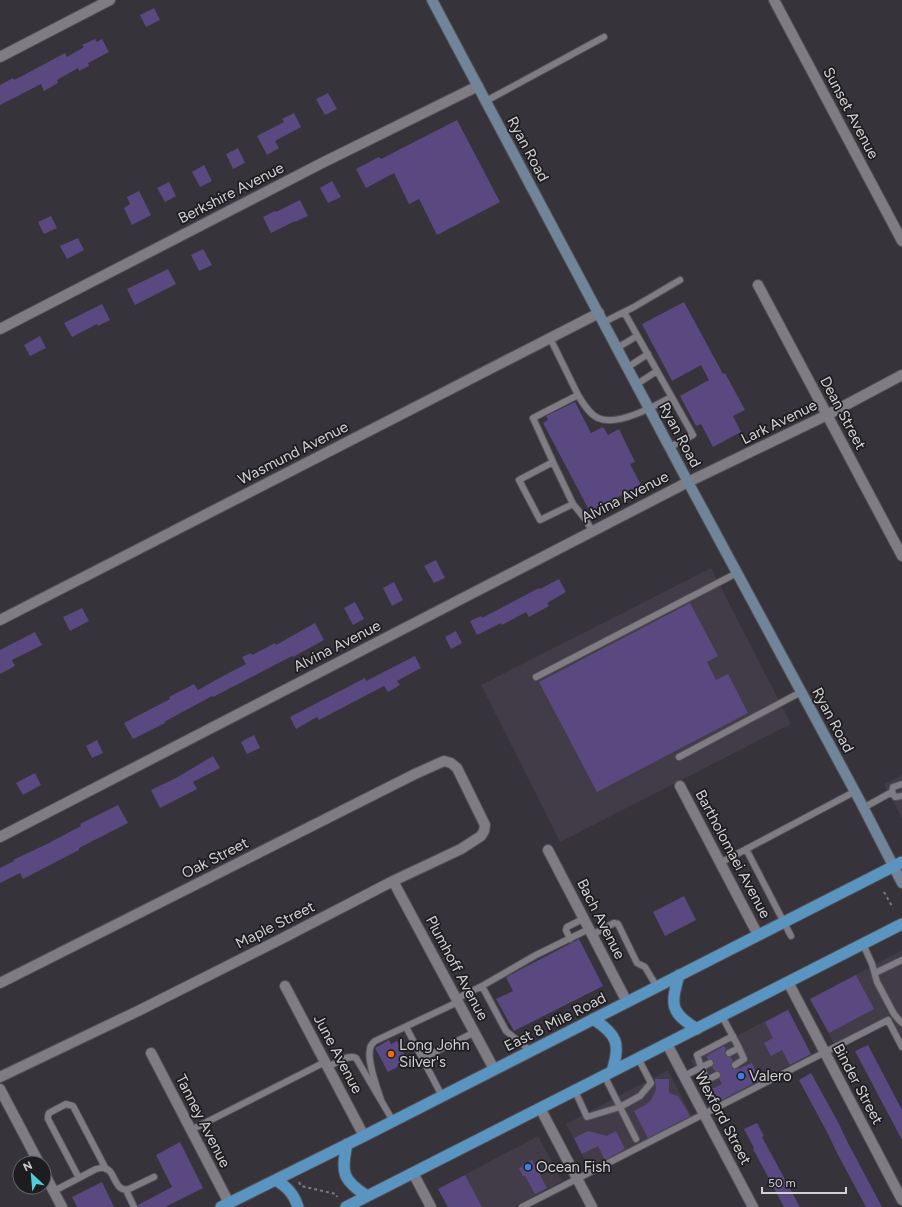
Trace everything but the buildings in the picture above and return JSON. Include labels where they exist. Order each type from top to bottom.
[{"type":"highway","name":"East 8 Mile Road","points":[[225,1205],[364,1136],[898,864]]},
{"type":"highway","points":[[346,1207],[902,924]]},
{"type":"highway","points":[[679,976],[673,999],[674,1006],[676,1012],[696,1028]]},
{"type":"highway","points":[[593,1019],[609,1030],[616,1042],[616,1059],[608,1073]]},
{"type":"highway","points":[[347,1144],[344,1160],[345,1176],[350,1183],[367,1196]]},
{"type":"highway","points":[[276,1180],[285,1185],[291,1192],[298,1207]]},
{"type":"main road","name":"Ryan Road","points":[[432,0],[854,792],[898,864],[902,883]]},
{"type":"street","points":[[0,58],[110,0]]},
{"type":"street","name":"Sunset Avenue","points":[[774,0],[902,241]]},
{"type":"street","name":"Berkshire Avenue","points":[[0,329],[322,163],[478,86]]},
{"type":"street","name":"Dean Street","points":[[758,285],[902,556]]},
{"type":"street","name":"Wasmund Avenue","points":[[0,620],[550,338],[601,318]]},
{"type":"street","name":"Lark Avenue","points":[[688,482],[827,415],[902,375]]},
{"type":"street","name":"Alvina Avenue","points":[[0,837],[688,482]]},
{"type":"street","name":"Maple Street","points":[[0,1077],[140,1010],[393,881],[461,849],[481,836],[485,825],[457,768],[444,761]]},
{"type":"street","name":"Oak Street","points":[[0,983],[408,777],[444,761]]},
{"type":"street","name":"Bartholomaei Avenue","points":[[680,786],[758,935]]},
{"type":"street","name":"Bach Avenue","points":[[548,850],[626,1002]]},
{"type":"street","name":"Plumhoff Avenue","points":[[393,881],[494,1069]]},
{"type":"street","name":"Binder Street","points":[[788,982],[902,1200]]},
{"type":"street","name":"June Avenue","points":[[285,986],[364,1136]]},
{"type":"street","name":"Wexford Street","points":[[667,1044],[752,1207]]},
{"type":"street","name":"Tanney Avenue","points":[[151,1053],[191,1130],[225,1205]]},
{"type":"street","points":[[0,1089],[35,1155]]},
{"type":"street","points":[[540,1108],[592,1207]]},
{"type":"street","points":[[413,1173],[431,1207]]},
{"type":"street","points":[[52,1187],[62,1207]]},
{"type":"lane","points":[[486,101],[604,38]]},
{"type":"lane","points":[[601,318],[624,312],[680,280]]},
{"type":"lane","points":[[624,312],[693,436],[670,447]]},
{"type":"lane","points":[[617,348],[637,336]]},
{"type":"lane","points":[[550,338],[578,395],[591,413],[598,419],[618,420],[633,416],[671,397]]},
{"type":"lane","points":[[628,367],[648,354]]},
{"type":"lane","points":[[637,384],[657,372]]},
{"type":"lane","points":[[578,395],[533,418],[573,504],[586,520],[592,531]]},
{"type":"lane","points":[[553,462],[519,480],[540,520],[573,504]]},
{"type":"lane","points":[[536,677],[737,573]]},
{"type":"lane","points":[[679,758],[801,692]]},
{"type":"lane","points":[[863,808],[892,792],[893,787],[902,784]]},
{"type":"lane","points":[[720,863],[854,792]]},
{"type":"lane","points":[[892,792],[895,797],[902,796]]},
{"type":"lane","points":[[746,849],[791,936]]},
{"type":"lane","points":[[570,938],[566,930],[567,927],[583,919]]},
{"type":"lane","points":[[381,1100],[369,1058],[371,1045],[375,1041],[406,1027],[536,955],[570,938],[614,923],[618,924],[638,963],[645,967],[657,987]]},
{"type":"lane","points":[[863,944],[872,964],[877,982],[894,1014],[902,1023]]},
{"type":"lane","points":[[875,973],[902,960]]},
{"type":"lane","points":[[482,986],[506,1031],[531,1051]]},
{"type":"lane","points":[[722,1016],[744,1059],[735,1064]]},
{"type":"lane","points":[[522,1207],[888,1020],[902,1047]]},
{"type":"lane","points":[[406,1027],[442,1096]]},
{"type":"lane","points":[[423,1058],[475,1032]]},
{"type":"lane","points":[[717,1075],[707,1080],[697,1055],[733,1036]]},
{"type":"lane","points":[[729,1053],[739,1048]]},
{"type":"lane","points":[[191,1130],[327,1065],[353,1056],[356,1058],[393,1121]]},
{"type":"lane","points":[[575,1090],[587,1117],[620,1107],[640,1096],[651,1083],[638,1058]]},
{"type":"lane","points":[[684,1076],[710,1063]]},
{"type":"lane","points":[[608,1073],[620,1107],[636,1139]]},
{"type":"lane","points":[[79,1178],[48,1119],[49,1114],[66,1104],[72,1106],[106,1169],[121,1189],[126,1190],[154,1177]]},
{"type":"lane","points":[[54,1191],[96,1170],[103,1168],[106,1169]]},
{"type":"lane","points":[[126,1190],[134,1207]]},
{"type":"path","points":[[884,892],[893,908]]},
{"type":"path","points":[[299,1182],[301,1186],[336,1194],[337,1197]]},
{"type":"shaded area","points":[[711,568],[791,724],[560,842],[481,685]]},
{"type":"shaded area","points":[[902,775],[902,818],[884,784]]},
{"type":"shaded area","points":[[902,950],[902,1038],[890,1015],[834,1044],[810,999]]},
{"type":"shaded area","points":[[788,1009],[811,1054],[714,1104],[691,1060]]},
{"type":"shaded area","points":[[668,1070],[692,1117],[590,1170],[566,1124]]},
{"type":"shaded area","points":[[538,1136],[562,1181],[514,1207],[448,1207],[438,1189]]},
{"type":"place","name":"Long John Silver's","points":[[391,1054]]},
{"type":"place","name":"Valero","points":[[741,1076]]},
{"type":"place","name":"Ocean Fish","points":[[528,1167]]}]
